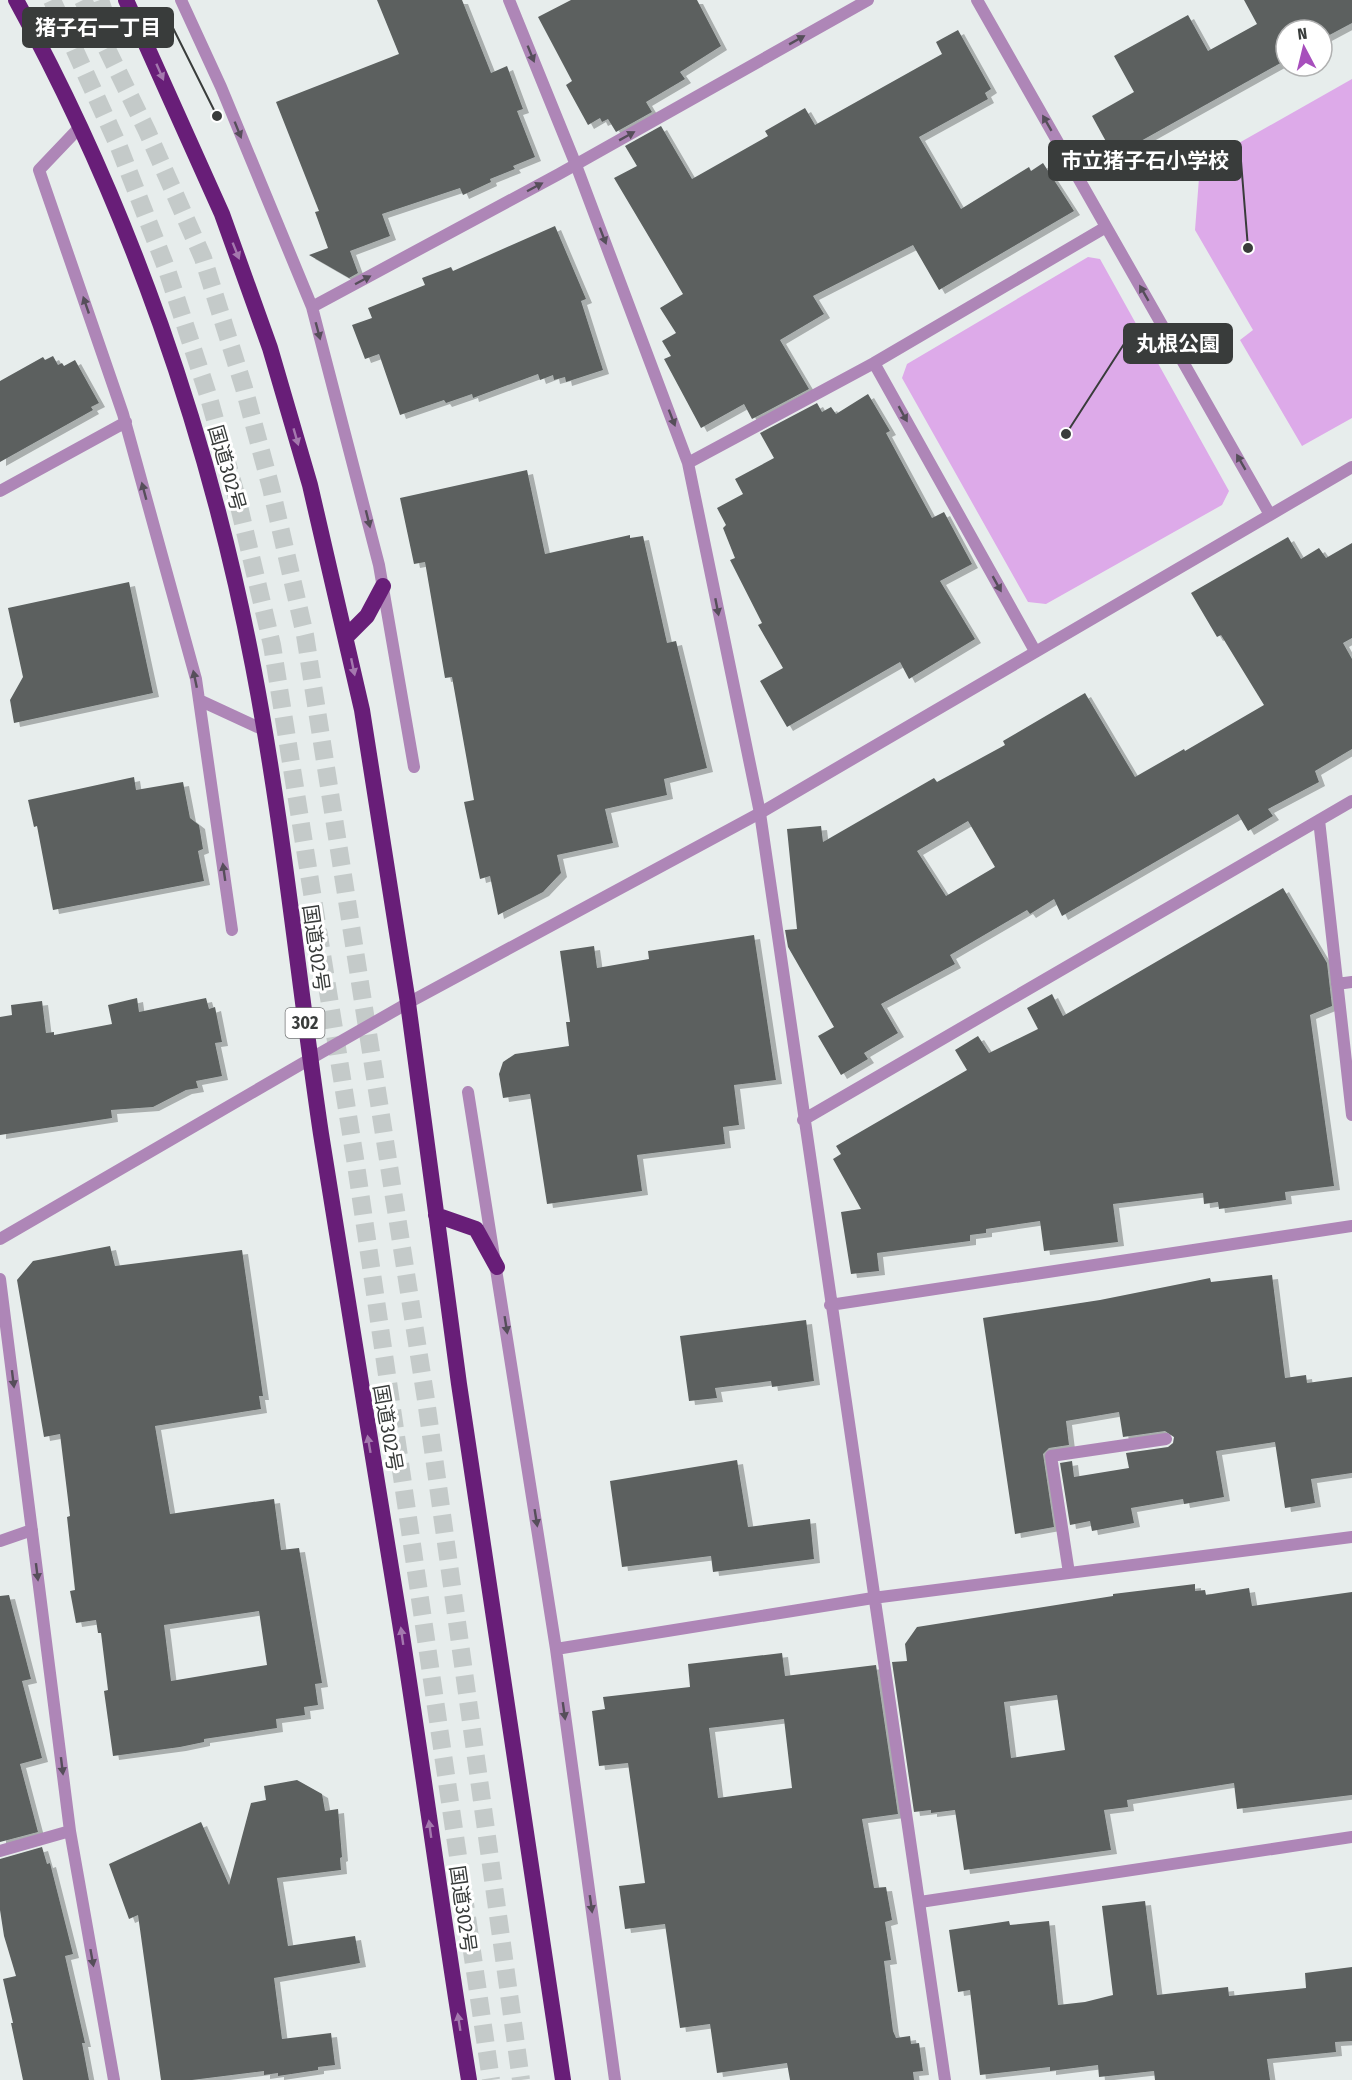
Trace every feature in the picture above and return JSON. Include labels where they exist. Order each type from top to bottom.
[{"type":"highway","name":"国道302号","points":[[16,0],[79,128],[151,297],[197,437],[219,516],[252,664],[264,730],[362,1405],[400,1625],[469,2080]]},
{"type":"highway","points":[[126,0],[188,135],[246,277],[310,485],[364,720],[408,1003],[436,1215],[563,2080]]},
{"type":"highway","points":[[346,637],[367,616],[383,586]]},
{"type":"highway","points":[[436,1215],[476,1229],[498,1267]]},
{"type":"street","points":[[181,0],[221,87],[312,307],[359,482],[383,586],[414,767]]},
{"type":"street","points":[[509,0],[576,165],[688,464],[760,813],[830,1305],[945,2080]]},
{"type":"street","points":[[312,307],[576,165],[868,0]]},
{"type":"street","points":[[977,0],[1269,513]]},
{"type":"street","points":[[79,128],[39,170],[126,422],[196,679],[232,930]]},
{"type":"street","points":[[688,464],[874,363],[1106,227]]},
{"type":"street","points":[[874,363],[1035,651]]},
{"type":"street","points":[[0,491],[126,422]]},
{"type":"street","points":[[0,1239],[408,1003],[760,813],[1269,513],[1352,467]]},
{"type":"street","points":[[199,700],[264,730]]},
{"type":"street","points":[[803,1120],[1352,801]]},
{"type":"street","points":[[1319,820],[1352,1115]]},
{"type":"street","points":[[1337,984],[1352,981]]},
{"type":"street","points":[[468,1092],[498,1267],[556,1649],[615,2080]]},
{"type":"street","points":[[830,1305],[1352,1226]]},
{"type":"street","points":[[0,1279],[70,1831],[114,2080]]},
{"type":"street","points":[[1069,1573],[1051,1456],[1166,1439]]},
{"type":"street","points":[[0,1541],[32,1530]]},
{"type":"street","points":[[556,1649],[873,1598],[1352,1537]]},
{"type":"street","points":[[0,1851],[70,1831]]},
{"type":"street","points":[[920,1902],[1352,1837]]},
{"type":"shaded area","points":[[1352,79],[1352,418],[1302,446],[1240,340],[1253,330],[1195,230],[1200,165]]},
{"type":"shaded area","points":[[1088,257],[1100,259],[1229,491],[1222,505],[1046,604],[1028,602],[902,378],[907,364]]},
{"type":"building","points":[[377,0],[462,0],[491,73],[507,66],[523,109],[517,111],[535,157],[513,166],[515,169],[490,179],[491,182],[463,195],[460,188],[382,214],[390,236],[350,251],[358,273],[349,278],[309,255],[328,248],[315,212],[319,211],[276,102],[399,54]]},
{"type":"building","points":[[571,0],[697,0],[721,46],[680,72],[685,79],[646,102],[652,112],[616,132],[608,119],[602,122],[600,118],[588,125],[566,85],[572,81],[538,17]]},
{"type":"building","points":[[1244,0],[1352,0],[1352,23],[1334,33],[1334,18],[1274,18],[1274,67],[1114,156],[1092,116],[1134,92],[1114,56],[1188,15],[1208,51],[1257,24]]},
{"type":"building","points":[[958,30],[991,89],[985,93],[988,99],[919,137],[961,209],[1029,167],[1031,171],[1043,163],[1074,211],[939,290],[913,245],[813,296],[824,314],[780,340],[809,389],[752,419],[744,404],[701,428],[664,359],[671,356],[662,341],[676,333],[660,308],[683,294],[614,178],[637,166],[625,146],[661,126],[692,179],[768,136],[765,131],[805,108],[815,125],[942,54],[936,42]]},
{"type":"building","points":[[555,226],[586,299],[581,301],[603,370],[566,382],[565,377],[554,380],[553,375],[540,380],[538,374],[473,398],[472,394],[446,403],[444,400],[400,415],[379,354],[365,359],[352,325],[372,318],[368,308],[425,285],[422,278],[451,267],[453,271]]},
{"type":"building","points":[[53,356],[58,365],[62,363],[64,366],[75,360],[99,403],[91,407],[93,410],[0,462],[0,381],[43,357],[45,360]]},
{"type":"building","points":[[868,394],[890,431],[886,433],[932,518],[944,512],[972,564],[940,581],[975,639],[909,679],[900,662],[787,727],[760,681],[783,668],[758,625],[762,623],[730,560],[735,558],[723,528],[726,525],[717,508],[743,494],[735,479],[774,458],[760,433],[817,403],[822,412],[831,407],[836,414]]},
{"type":"building","points":[[527,470],[545,554],[630,535],[630,538],[643,536],[667,643],[676,641],[707,768],[664,779],[667,795],[605,809],[613,843],[557,855],[561,873],[543,892],[498,915],[490,876],[480,879],[464,802],[474,800],[452,677],[445,678],[425,562],[414,564],[400,498]]},
{"type":"building","points":[[1288,537],[1301,559],[1319,548],[1326,558],[1352,543],[1352,638],[1343,643],[1352,659],[1352,749],[1315,771],[1319,782],[1268,809],[1273,816],[1248,831],[1238,814],[1062,916],[1054,899],[1030,914],[1027,910],[950,955],[955,964],[881,1004],[898,1033],[864,1053],[868,1059],[841,1075],[818,1036],[834,1027],[788,947],[785,930],[797,929],[787,829],[821,826],[823,842],[934,778],[937,782],[1005,745],[1003,741],[1085,693],[1135,777],[1264,705],[1221,635],[1217,637],[1191,593]],"holes":[[[968,821],[995,867],[946,896],[917,851]]]},
{"type":"building","points":[[129,582],[153,693],[14,723],[10,700],[23,677],[8,608]]},
{"type":"building","points":[[134,777],[136,790],[183,782],[190,818],[199,825],[203,849],[198,851],[204,881],[53,910],[37,826],[34,827],[28,800]]},
{"type":"building","points":[[1283,888],[1327,963],[1332,1006],[1310,1015],[1334,1186],[1285,1192],[1286,1200],[1219,1209],[1218,1202],[1204,1204],[1203,1193],[1113,1204],[1118,1242],[1044,1251],[1040,1221],[986,1229],[986,1233],[970,1235],[970,1241],[877,1253],[879,1271],[851,1274],[841,1212],[861,1209],[833,1159],[841,1154],[836,1146],[967,1070],[955,1050],[978,1036],[989,1053],[1038,1029],[1027,1008],[1052,994],[1063,1016]]},
{"type":"building","points":[[754,935],[776,1080],[734,1085],[739,1125],[723,1127],[725,1144],[637,1155],[642,1191],[547,1204],[530,1094],[503,1098],[499,1074],[503,1062],[515,1054],[569,1046],[566,1022],[570,1022],[560,951],[594,946],[597,968],[649,959],[648,951]]},
{"type":"building","points":[[137,998],[139,1012],[206,998],[209,1009],[215,1007],[222,1042],[215,1043],[222,1076],[196,1081],[198,1088],[186,1090],[153,1107],[111,1110],[112,1118],[0,1135],[0,1017],[12,1015],[11,1005],[42,1001],[46,1033],[54,1032],[54,1035],[112,1024],[108,1005]]},
{"type":"building","points":[[110,1246],[115,1266],[242,1250],[263,1396],[259,1396],[261,1409],[155,1426],[170,1514],[274,1499],[281,1550],[299,1548],[322,1683],[315,1684],[318,1705],[304,1707],[305,1715],[276,1719],[277,1728],[204,1739],[204,1742],[180,1747],[113,1756],[104,1691],[108,1690],[101,1633],[98,1633],[96,1620],[76,1623],[70,1591],[75,1590],[67,1517],[70,1516],[60,1434],[44,1437],[17,1280],[33,1261]],"holes":[[[259,1611],[267,1665],[171,1681],[164,1625]]]},
{"type":"building","points":[[1272,1275],[1285,1378],[1306,1375],[1307,1383],[1352,1377],[1352,1473],[1311,1479],[1315,1503],[1285,1508],[1275,1442],[1216,1451],[1224,1497],[1184,1504],[1183,1499],[1131,1508],[1134,1523],[1092,1531],[1090,1521],[1070,1525],[1060,1463],[1072,1461],[1074,1477],[1129,1468],[1126,1453],[1168,1447],[1173,1443],[1174,1437],[1165,1431],[1123,1437],[1119,1412],[1066,1421],[1069,1445],[1049,1448],[1043,1454],[1054,1527],[1015,1534],[983,1318],[1100,1300],[1210,1278],[1211,1282]]},
{"type":"building","points":[[806,1320],[814,1381],[772,1387],[771,1381],[715,1388],[717,1398],[689,1401],[680,1336]]},
{"type":"building","points":[[737,1460],[748,1527],[810,1519],[814,1559],[713,1572],[711,1556],[622,1567],[610,1481]]},
{"type":"building","points":[[1195,1584],[1195,1591],[1205,1590],[1206,1595],[1249,1588],[1252,1606],[1352,1592],[1352,1795],[1237,1809],[1234,1783],[1127,1800],[1128,1807],[1104,1810],[1111,1850],[964,1870],[955,1810],[931,1813],[931,1810],[914,1812],[892,1662],[907,1661],[905,1644],[917,1627],[1113,1596],[1113,1594]],"holes":[[[1057,1695],[1065,1750],[1011,1758],[1004,1702]]]},
{"type":"building","points":[[9,1595],[31,1679],[22,1681],[42,1758],[20,1764],[38,1832],[0,1842],[0,1596]]},
{"type":"building","points":[[782,1653],[785,1676],[876,1665],[898,1814],[862,1819],[874,1888],[886,1887],[892,1920],[885,1922],[891,1960],[884,1961],[893,2031],[896,2038],[910,2036],[911,2044],[919,2043],[923,2071],[913,2072],[914,2080],[790,2080],[787,2063],[717,2073],[710,2024],[680,2028],[665,1924],[625,1929],[619,1886],[645,1883],[628,1763],[599,1766],[592,1711],[605,1709],[603,1697],[690,1687],[688,1664]],"holes":[[[784,1719],[792,1788],[718,1798],[709,1728]]]},
{"type":"building","points":[[297,1780],[322,1794],[325,1811],[338,1809],[342,1857],[340,1858],[341,1870],[277,1878],[288,1946],[355,1936],[360,1963],[274,1978],[282,2039],[331,2033],[335,2065],[278,2076],[278,2073],[264,2075],[264,2071],[192,2080],[161,2080],[138,1915],[129,1919],[109,1864],[201,1822],[229,1885],[251,1803],[266,1800],[264,1786]]},
{"type":"building","points":[[42,1847],[47,1864],[50,1863],[73,1954],[65,1956],[85,2043],[82,2043],[89,2080],[23,2080],[11,2023],[13,2023],[3,1979],[16,1976],[4,1936],[0,1910],[0,1859]]},
{"type":"building","points":[[1145,1901],[1157,1995],[1228,1987],[1229,1996],[1306,1988],[1305,1973],[1352,1967],[1352,2041],[1335,2042],[1336,2052],[1267,2059],[1270,2080],[1155,2080],[1154,2071],[1099,2077],[1098,2065],[1050,2071],[1050,2067],[980,2075],[970,1990],[958,1992],[949,1930],[1009,1921],[1010,1925],[1049,1921],[1058,2005],[1085,2002],[1113,1995],[1102,1906]]},
{"type":"tunnel","points":[[52,0],[119,147],[167,270],[209,398],[237,498],[272,645],[356,1165],[491,2080]]},
{"type":"tunnel","points":[[83,0],[147,131],[203,258],[244,388],[271,488],[305,635],[426,1400],[521,2080]]},
{"type":"tunnel","points":[[100,0],[114,41]]},
{"type":"place","name":"猪子石一丁目","points":[[217,116]]},
{"type":"place","name":"市立猪子石小学校","points":[[1248,248]]},
{"type":"place","name":"丸根公園","points":[[1066,434]]}]
